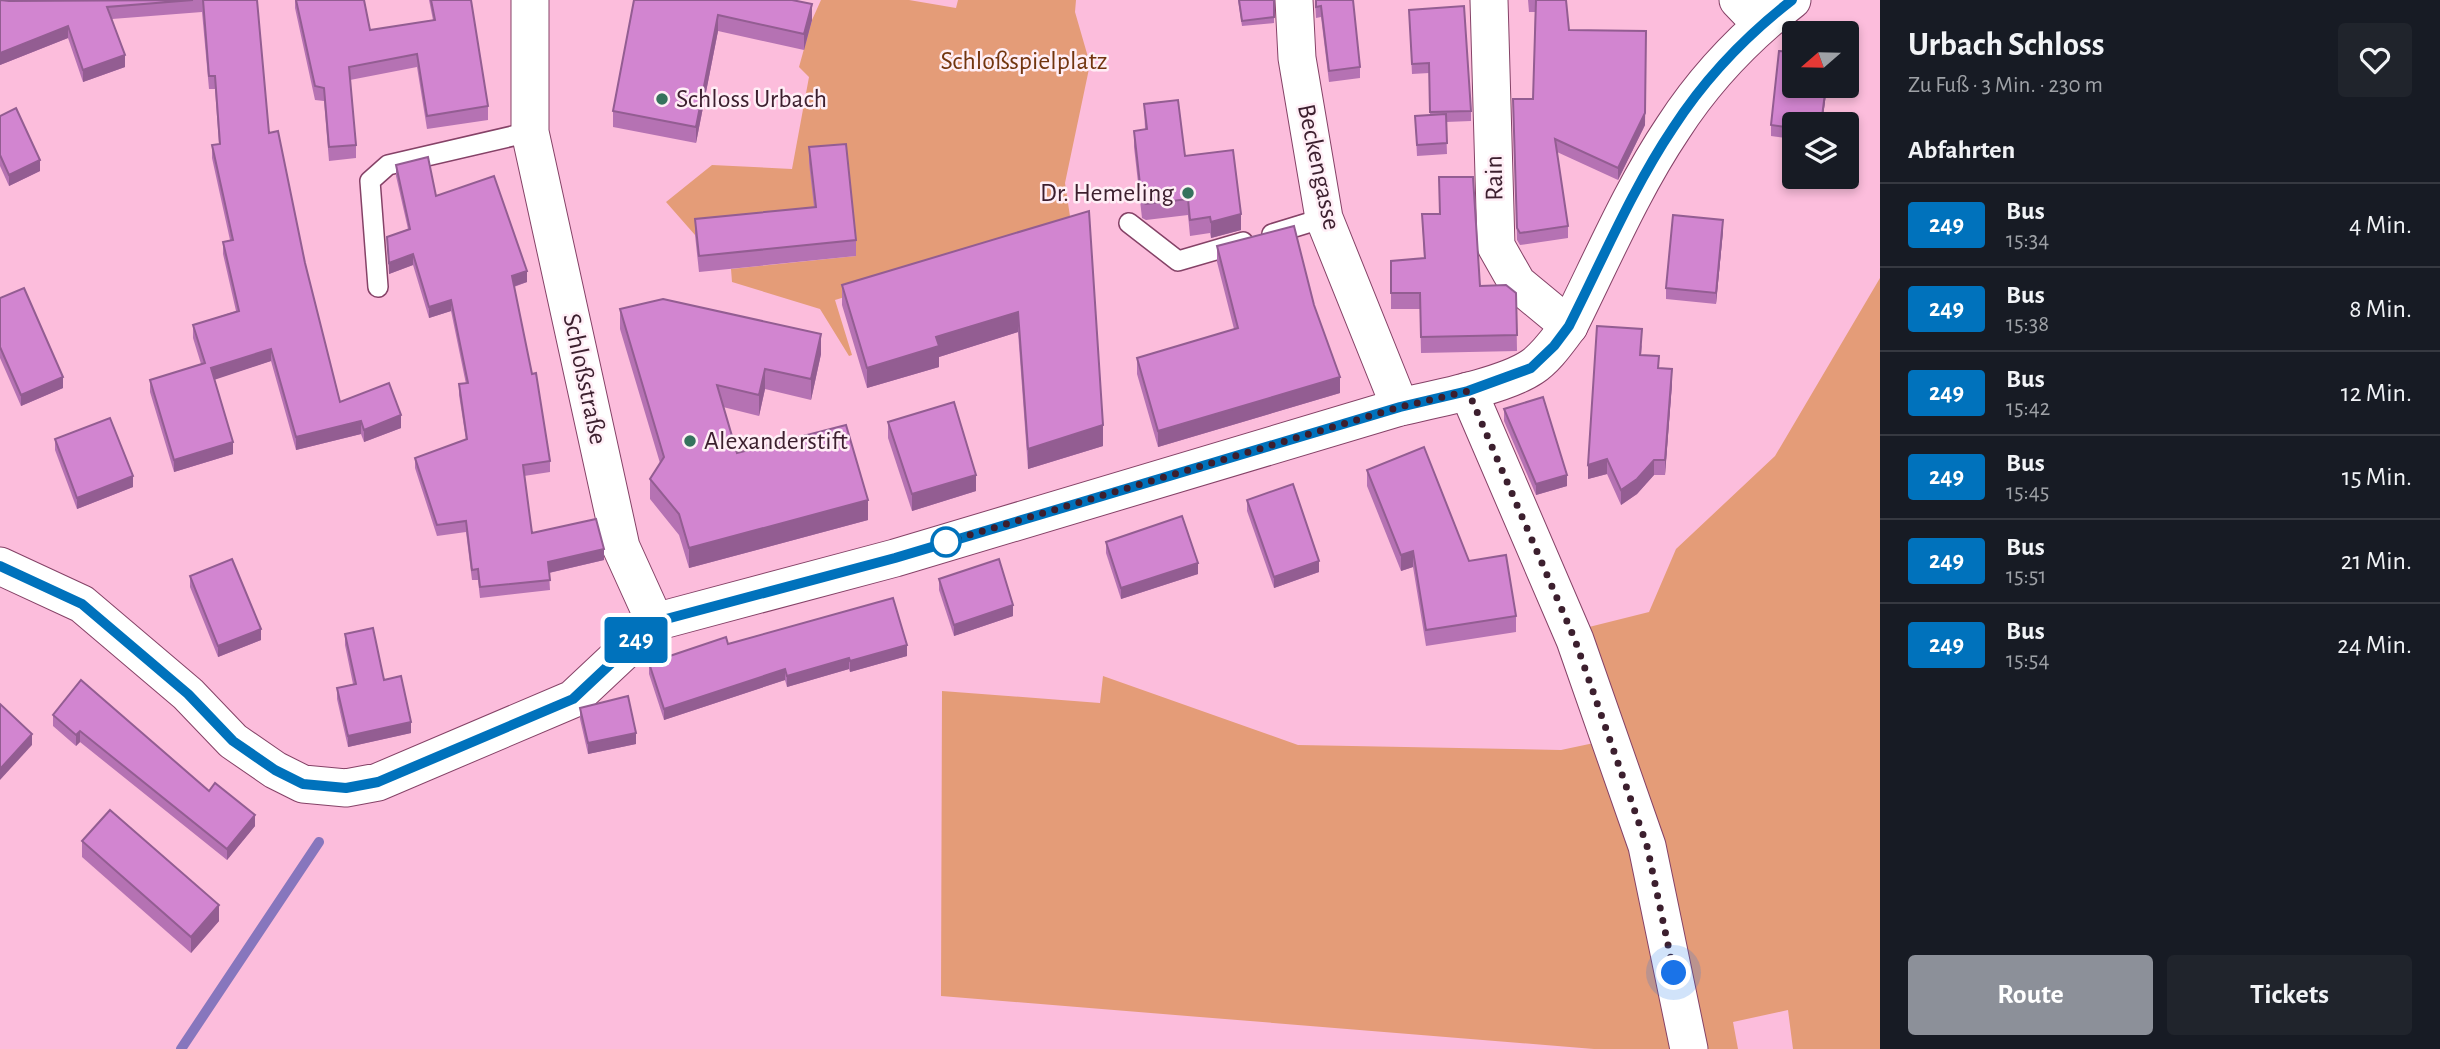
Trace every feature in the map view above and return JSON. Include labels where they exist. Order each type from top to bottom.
[{"type":"street","name":"Schloßstraße","points":[[530,0],[530,132],[621,547],[655,622]]},
{"type":"street","name":"Beckengasse","points":[[1294,0],[1297,58],[1324,218],[1400,407]]},
{"type":"street","name":"Rain","points":[[1489,0],[1496,246],[1517,283],[1569,326]]},
{"type":"street","points":[[0,566],[82,604],[188,694],[233,741],[275,770],[303,784],[346,788],[378,782],[431,762],[573,699],[655,622],[895,558],[1400,407],[1468,391],[1531,368],[1554,346],[1569,326],[1673,128],[1714,75],[1749,12],[1792,0]]},
{"type":"street","points":[[1468,391],[1575,640],[1647,846],[1689,1049]]},
{"type":"lane","points":[[378,287],[370,181],[387,165],[530,132]]},
{"type":"lane","points":[[1129,223],[1178,261],[1324,218]]},
{"type":"green space","name":"Schloßspielplatz","points":[[821,0],[909,0],[956,8],[958,0],[1076,0],[1075,12],[1090,64],[1065,183],[1071,223],[968,259],[835,300],[852,355],[849,356],[820,309],[732,282],[731,269],[856,256],[816,223],[695,235],[666,202],[712,165],[792,169],[809,77],[799,67],[812,20]]},
{"type":"green space","points":[[1880,278],[1880,1049],[1793,1049],[1788,1010],[1733,1022],[1738,1049],[1694,1049],[1581,629],[1649,612],[1676,549],[1775,456]]},
{"type":"green space","points":[[1103,676],[1298,745],[1561,750],[1594,743],[1626,837],[1674,1049],[1594,1049],[941,996],[942,691],[1100,703]]},
{"type":"building","points":[[0,0],[193,0],[107,7],[125,55],[83,70],[68,26],[0,53]]},
{"type":"building","points":[[203,0],[257,0],[269,133],[278,131],[305,263],[340,402],[389,383],[401,415],[364,430],[361,421],[296,437],[271,349],[211,368],[233,442],[174,460],[150,380],[205,363],[193,325],[239,311],[223,242],[233,240],[212,145],[220,144],[215,76],[209,76]]},
{"type":"building","points":[[296,0],[364,0],[370,30],[435,20],[431,0],[471,0],[488,106],[427,116],[417,54],[349,67],[356,145],[329,147],[324,88],[315,86]]},
{"type":"building","name":"Schloss Urbach","points":[[634,0],[792,0],[812,4],[804,34],[718,15],[696,127],[613,111]]},
{"type":"building","points":[[1239,0],[1274,0],[1274,17],[1242,21]]},
{"type":"building","points":[[1316,0],[1353,0],[1360,67],[1329,71],[1321,6],[1316,7]]},
{"type":"building","points":[[1536,0],[1566,0],[1569,30],[1646,31],[1645,113],[1618,168],[1555,139],[1568,226],[1520,233],[1517,228],[1513,99],[1533,99]]},
{"type":"building","points":[[1464,6],[1471,111],[1430,112],[1429,63],[1412,64],[1409,10]]},
{"type":"building","points":[[1779,51],[1782,51],[1782,98],[1824,98],[1823,112],[1782,112],[1782,126],[1771,125]]},
{"type":"building","name":"Dr. Hemeling","points":[[1178,100],[1185,156],[1233,150],[1241,214],[1211,222],[1210,217],[1190,220],[1188,199],[1146,204],[1142,202],[1134,131],[1147,129],[1144,104]]},
{"type":"building","points":[[16,108],[40,160],[9,175],[0,155],[0,116]]},
{"type":"building","points":[[1446,114],[1447,143],[1417,145],[1415,116]]},
{"type":"building","points":[[846,144],[856,240],[699,256],[695,219],[816,207],[809,147]]},
{"type":"building","points":[[428,157],[436,196],[494,176],[527,271],[512,276],[532,374],[536,373],[550,461],[523,465],[532,533],[596,519],[604,549],[548,562],[550,580],[480,587],[478,569],[472,570],[466,521],[437,525],[415,458],[467,439],[459,384],[468,383],[451,300],[429,307],[413,254],[389,263],[387,237],[410,229],[396,165]]},
{"type":"building","points":[[1439,177],[1473,177],[1480,286],[1506,285],[1516,293],[1517,335],[1421,337],[1420,293],[1391,293],[1391,261],[1425,258],[1422,214],[1440,214]]},
{"type":"building","points":[[1089,211],[1103,425],[1028,449],[1018,312],[936,337],[939,346],[867,368],[842,285]]},
{"type":"building","points":[[1673,215],[1723,220],[1716,293],[1666,288]]},
{"type":"building","points":[[1294,226],[1314,305],[1340,377],[1158,431],[1137,358],[1238,328],[1217,246]]},
{"type":"building","points":[[24,288],[63,377],[21,395],[0,347],[0,298]]},
{"type":"building","name":"Alexanderstift","points":[[663,299],[821,334],[811,379],[765,369],[759,395],[717,385],[737,453],[846,425],[868,500],[689,548],[679,514],[650,479],[664,457],[620,309]]},
{"type":"building","points":[[1597,326],[1642,329],[1640,355],[1659,356],[1658,368],[1672,369],[1665,460],[1654,460],[1637,479],[1621,490],[1607,459],[1588,465]]},
{"type":"building","points":[[1543,397],[1567,475],[1536,484],[1504,409]]},
{"type":"building","points":[[954,402],[976,475],[912,494],[888,422]]},
{"type":"building","points":[[110,418],[133,476],[77,498],[55,439]]},
{"type":"building","points":[[1424,447],[1469,561],[1506,555],[1516,616],[1426,630],[1413,551],[1401,555],[1367,470]]},
{"type":"building","points":[[1293,484],[1319,561],[1274,577],[1247,500]]},
{"type":"building","points":[[1182,516],[1198,563],[1121,588],[1106,542]]},
{"type":"building","points":[[232,559],[261,629],[218,646],[190,576]]},
{"type":"building","points":[[999,559],[1013,605],[954,625],[939,579]]},
{"type":"building","points":[[893,598],[907,645],[787,676],[785,669],[664,709],[649,663],[726,637],[728,644]]},
{"type":"building","points":[[373,628],[384,680],[401,676],[411,722],[348,736],[337,688],[356,684],[345,634]]},
{"type":"building","points":[[81,680],[209,791],[215,783],[255,815],[227,849],[80,731],[76,735],[53,715]]},
{"type":"building","points":[[628,696],[636,733],[588,743],[580,708]]},
{"type":"building","points":[[0,704],[32,734],[0,769]]},
{"type":"building","points":[[110,810],[219,905],[191,937],[82,841]]},
{"type":"waterway","points":[[181,1049],[319,842]]},
{"type":"bus line","name":"249","points":[[0,566],[82,604],[188,694],[233,741],[275,770],[303,784],[346,788],[378,782],[431,762],[573,699],[655,622],[895,558],[1400,407],[1468,391],[1531,368],[1554,346],[1569,326],[1673,128],[1714,75],[1761,24],[1792,0]]},
{"type":"place","name":"Schloss Urbach","points":[[662,99]]},
{"type":"place","name":"Dr. Hemeling","points":[[1188,193]]},
{"type":"place","name":"Alexanderstift","points":[[690,441]]},
{"type":"route","points":[[946,542],[1400,407],[1468,391],[1575,640],[1647,846],[1674,973]]}]
